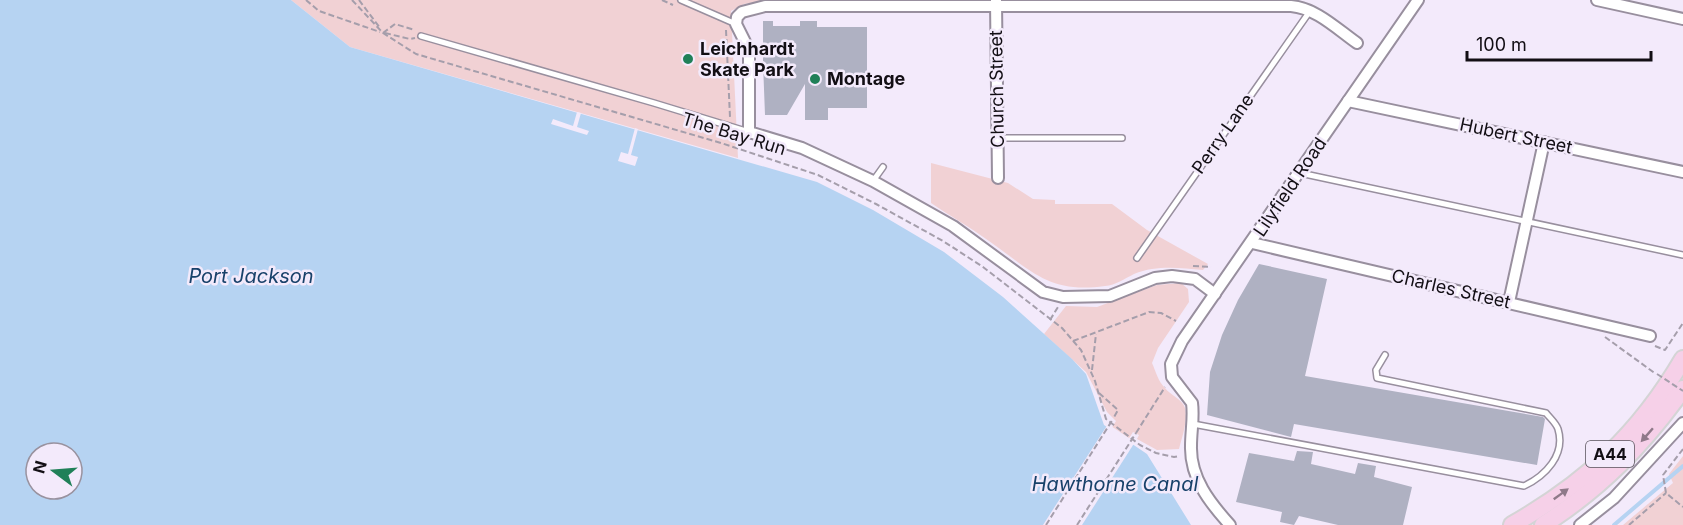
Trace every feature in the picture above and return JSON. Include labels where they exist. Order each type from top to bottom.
[{"type":"highway","name":"A44","points":[[1512,525],[1554,500],[1581,480],[1614,450],[1644,419],[1683,359]]},
{"type":"highway","name":"A44","points":[[1543,525],[1600,484],[1631,454],[1683,390]]},
{"type":"street","name":"Lilyfield Road","points":[[1172,377],[1171,364],[1176,353],[1418,0]]},
{"type":"street","points":[[1597,0],[1683,19]]},
{"type":"street","points":[[1215,294],[1195,279],[1172,276],[1155,278],[1110,296],[1063,297],[1043,292],[953,226],[873,181],[802,148],[749,132],[749,50],[736,24],[737,17],[752,8],[765,6],[850,3],[1305,6],[1358,43]]},
{"type":"street","name":"Church Street","points":[[996,3],[998,178]]},
{"type":"street","name":"Hubert Street","points":[[1348,101],[1683,172]]},
{"type":"street","points":[[1509,302],[1544,142]]},
{"type":"street","name":"Charles Street","points":[[1252,243],[1650,336]]},
{"type":"street","points":[[1172,377],[1192,403],[1191,453],[1195,472],[1214,508],[1230,525]]},
{"type":"street","points":[[1580,525],[1614,498],[1683,423]]},
{"type":"lane","points":[[681,0],[736,24]]},
{"type":"lane","name":"Perry Lane","points":[[1137,258],[1305,6]]},
{"type":"lane","points":[[421,36],[749,132]]},
{"type":"lane","points":[[997,138],[1122,138]]},
{"type":"lane","points":[[873,181],[883,167]]},
{"type":"lane","points":[[1300,173],[1683,255]]},
{"type":"lane","points":[[1193,424],[1524,486],[1538,479],[1552,466],[1559,443],[1558,427],[1546,413],[1377,378],[1376,370],[1385,355]]},
{"type":"path","points":[[306,0],[319,11],[383,33],[410,39],[421,36],[414,28],[395,24],[383,33]]},
{"type":"path","name":"The Bay Run","points":[[352,0],[383,33],[416,54],[721,143],[818,175],[876,204],[943,241],[983,267],[1062,328],[1081,350],[1092,373],[1106,419],[1140,445],[1156,453],[1174,457],[1191,453]]},
{"type":"path","name":"The Bay Run","points":[[359,0],[368,9],[383,33]]},
{"type":"path","points":[[662,0],[672,4]]},
{"type":"path","points":[[720,25],[726,28],[727,36],[730,126],[721,143]]},
{"type":"path","points":[[1073,341],[1149,312],[1161,313],[1176,321]]},
{"type":"path","points":[[1092,373],[1096,333]]},
{"type":"path","points":[[1626,352],[1683,390]]},
{"type":"path","points":[[1077,525],[1172,377]]},
{"type":"path","points":[[1046,525],[1118,410],[1099,393]]},
{"type":"path","points":[[1683,449],[1663,475],[1666,494],[1683,507]]},
{"type":"path","points":[[1629,525],[1666,494]]},
{"type":"shaded area","points":[[291,0],[767,0],[744,4],[731,11],[738,158],[350,47]]},
{"type":"shaded area","points":[[931,163],[1008,183],[1033,199],[1055,200],[1055,204],[1112,204],[1147,230],[1208,264],[1203,270],[1151,269],[1105,286],[1085,288],[1054,283],[1029,270],[931,203]]},
{"type":"shaded area","points":[[1181,283],[1188,289],[1189,302],[1158,348],[1152,363],[1167,391],[1185,408],[1185,424],[1179,449],[1157,450],[1137,439],[1139,435],[1133,432],[1074,525],[1051,525],[1116,421],[1107,412],[1086,372],[1044,334],[1066,306],[1097,307],[1157,285]]},
{"type":"shaded area","points":[[1683,456],[1683,525],[1623,525],[1673,483],[1669,474]]},
{"type":"water","name":"Port Jackson","points":[[0,0],[291,0],[350,47],[817,182],[873,210],[944,252],[1003,297],[1072,359],[1086,374],[1104,425],[1147,454],[1191,525],[0,525]]},
{"type":"pier","points":[[577,112],[581,113],[577,127],[589,131],[587,135],[551,124],[553,119],[573,126]]},
{"type":"pier","points":[[635,128],[638,129],[631,155],[638,157],[635,166],[618,161],[621,152],[628,154]]},
{"type":"pier","points":[[1108,424],[1135,442],[1082,525],[1043,525]]},
{"type":"building","name":"Montage","points":[[763,21],[773,21],[773,26],[800,26],[800,21],[817,21],[817,27],[867,27],[867,108],[828,108],[828,120],[805,120],[805,84],[787,115],[765,115]]},
{"type":"building","points":[[1259,264],[1327,279],[1305,376],[1543,417],[1545,419],[1537,465],[1294,424],[1291,437],[1207,415],[1210,372],[1222,335],[1238,300]]},
{"type":"building","points":[[1297,451],[1313,452],[1311,464],[1355,474],[1358,463],[1376,466],[1374,477],[1412,487],[1403,525],[1338,525],[1299,516],[1294,525],[1280,522],[1282,512],[1236,502],[1249,453],[1294,461]]},
{"type":"waterway","points":[[1614,525],[1683,466]]},
{"type":"place","name":"Leichhardt Skate Park","points":[[688,59]]},
{"type":"place","name":"Montage","points":[[815,79]]},
{"type":"water label","name":"Hawthorne Canal","points":[[1115,484]]}]
